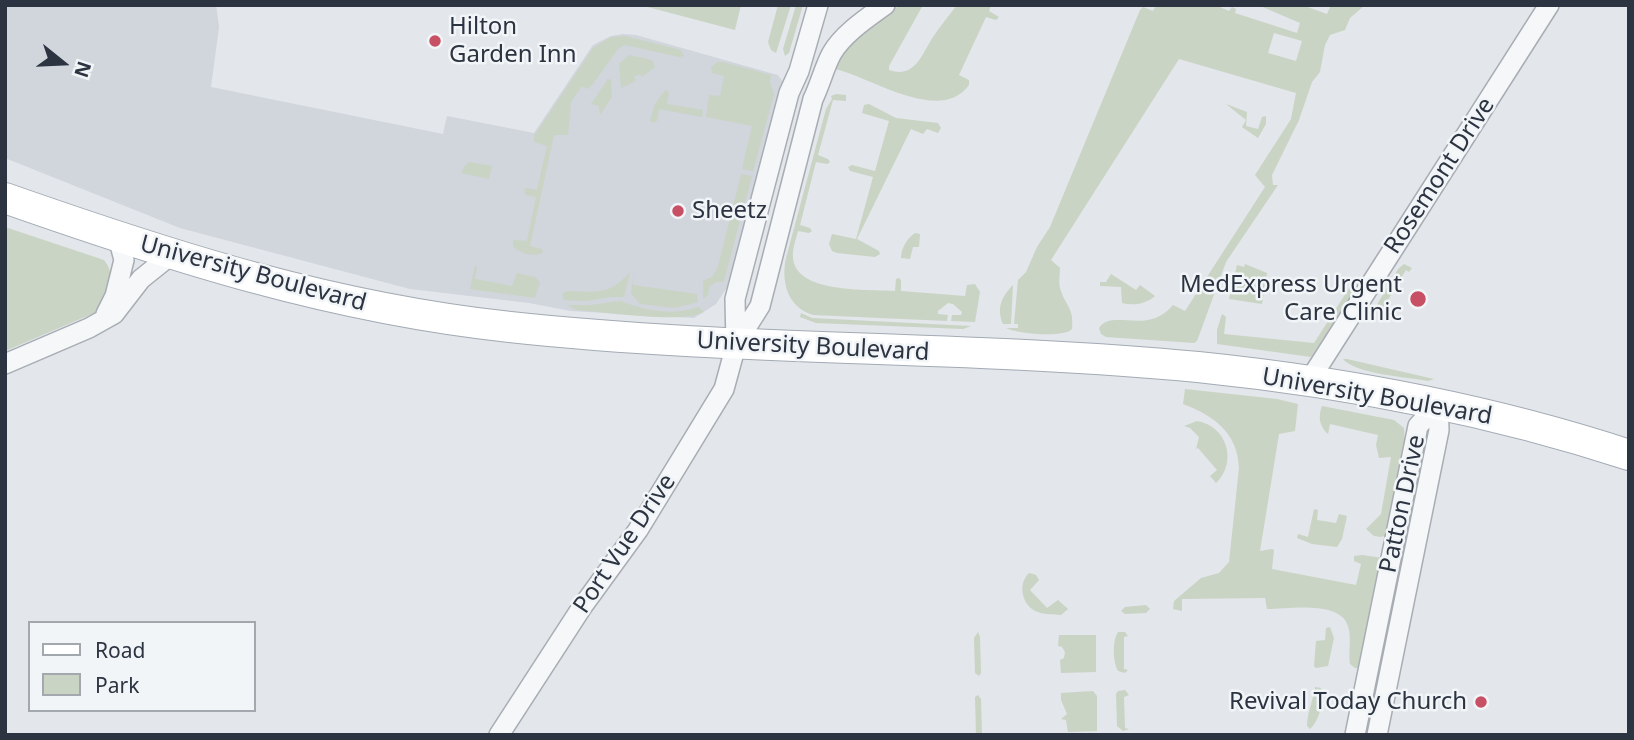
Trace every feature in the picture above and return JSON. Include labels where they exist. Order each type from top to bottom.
[{"type":"main road","name":"University Boulevard","points":[[5,198],[171,255],[298,290],[417,314],[573,334],[736,345],[1083,359],[1201,368],[1309,381],[1438,404],[1629,454]]},
{"type":"street","points":[[736,345],[735,299],[789,93],[799,71],[818,5]]},
{"type":"street","points":[[736,345],[760,306],[813,99],[824,78],[829,60],[844,40],[885,5]]},
{"type":"street","name":"Rosemont Drive","points":[[1309,381],[1549,5]]},
{"type":"street","points":[[102,321],[116,296],[124,260],[118,237]]},
{"type":"street","points":[[5,364],[114,314],[141,279],[171,255]]},
{"type":"street","name":"Port Vue Drive","points":[[499,735],[582,607],[638,530],[713,411],[728,380],[736,345]]},
{"type":"street","name":"Patton Drive","points":[[1355,735],[1419,426],[1438,404]]},
{"type":"street","name":"Patton Drive","points":[[1377,735],[1439,430],[1438,404]]},
{"type":"shaded area","points":[[5,5],[216,5],[219,27],[211,87],[443,134],[447,116],[534,133],[593,45],[611,36],[623,34],[636,35],[778,75],[783,82],[730,283],[716,304],[694,318],[571,311],[529,303],[410,289],[180,228],[5,158]]},
{"type":"green space","points":[[640,5],[741,5],[735,30]]},
{"type":"green space","points":[[778,5],[791,5],[776,53],[771,50],[768,42]]},
{"type":"green space","points":[[796,5],[803,5],[789,53],[785,56],[783,49]]},
{"type":"green space","points":[[900,5],[923,5],[889,66],[889,70],[898,72],[917,63],[957,5],[991,5],[989,11],[999,17],[996,20],[986,17],[959,75],[969,80],[969,85],[956,96],[941,100],[923,100],[835,69],[844,47]]},
{"type":"green space","points":[[1156,5],[1215,5],[1229,11],[1232,7],[1236,9],[1235,13],[1297,33],[1300,23],[1258,5],[1302,5],[1327,14],[1331,5],[1365,5],[1350,18],[1345,30],[1330,35],[1325,45],[1320,72],[1312,82],[1299,120],[1272,175],[1273,185],[1278,185],[1226,262],[1197,341],[1194,343],[1106,337],[1101,334],[1099,328],[1113,320],[1153,319],[1173,305],[1185,311],[1265,187],[1255,175],[1291,119],[1296,93],[1179,59],[1051,260],[1060,268],[1060,288],[1071,312],[1072,329],[1067,332],[1040,334],[1006,328],[1018,328],[1018,324],[1014,324],[1018,280],[1026,272],[1050,227],[1140,10],[1143,7],[1153,11]],"holes":[[[1274,33],[1302,41],[1296,61],[1268,53]]]},
{"type":"green space","points":[[625,36],[681,50],[684,56],[625,45],[618,49],[592,85],[587,89],[582,86],[571,102],[568,135],[554,135],[530,246],[542,249],[543,252],[532,255],[519,251],[513,246],[513,240],[527,241],[536,197],[526,195],[524,191],[526,188],[537,190],[547,146],[534,142],[534,136],[593,48],[611,37]]},
{"type":"green space","points":[[629,55],[652,60],[655,67],[642,77],[640,74],[634,77],[636,81],[621,88],[619,64]]},
{"type":"green space","points":[[717,62],[771,75],[770,83],[774,94],[753,171],[742,169],[752,126],[706,117],[709,95],[720,96],[724,76],[712,73],[711,67]]},
{"type":"green space","points":[[608,79],[611,80],[612,97],[600,115],[599,106],[591,104]]},
{"type":"green space","points":[[665,90],[669,92],[667,104],[703,110],[702,117],[659,109],[657,121],[652,123],[650,120],[655,104]]},
{"type":"green space","points":[[846,95],[846,101],[833,100],[818,155],[830,162],[816,162],[800,225],[812,231],[798,231],[793,255],[797,270],[819,284],[852,289],[895,291],[896,279],[899,278],[901,291],[965,296],[967,285],[975,284],[980,292],[975,322],[951,321],[952,315],[961,315],[962,312],[948,303],[938,311],[938,314],[948,315],[947,321],[813,315],[792,300],[785,284],[786,258],[826,109],[831,96]]},
{"type":"green space","points":[[869,104],[896,118],[938,123],[941,128],[938,133],[927,129],[923,134],[911,129],[857,239],[879,251],[880,254],[875,257],[837,253],[832,251],[829,244],[832,234],[856,239],[873,177],[850,171],[848,167],[852,165],[875,171],[889,121],[862,113],[864,105]]},
{"type":"green space","points":[[1226,104],[1247,112],[1246,126],[1258,129],[1262,117],[1266,116],[1266,124],[1258,138],[1242,127],[1246,120]]},
{"type":"green space","points":[[469,162],[492,166],[489,179],[461,173]]},
{"type":"green space","points":[[741,174],[752,176],[725,277],[723,282],[716,282],[709,287],[708,295],[703,299],[703,281],[713,276],[718,266]]},
{"type":"green space","points":[[5,227],[104,260],[111,279],[99,311],[5,351]]},
{"type":"green space","points":[[915,233],[920,234],[919,247],[913,247],[910,259],[901,258],[905,244]]},
{"type":"green space","points":[[1245,264],[1267,273],[1262,304],[1229,299],[1237,265],[1244,267]]},
{"type":"green space","points":[[1404,264],[1412,268],[1409,272],[1406,270],[1382,310],[1376,310],[1365,325],[1398,269]]},
{"type":"green space","points":[[475,265],[475,279],[512,286],[517,273],[535,277],[540,282],[535,298],[470,289]]},
{"type":"green space","points":[[630,272],[624,297],[587,301],[564,300],[562,294],[567,291],[602,291],[615,285]]},
{"type":"green space","points":[[634,272],[633,285],[697,294],[698,302],[675,308],[640,304],[631,293]]},
{"type":"green space","points":[[1111,274],[1136,290],[1140,285],[1155,296],[1140,304],[1122,303],[1121,287],[1100,286],[1100,282],[1106,282]]},
{"type":"green space","points":[[1357,280],[1361,283],[1311,357],[1217,344],[1217,330],[1222,314],[1226,317],[1224,334],[1314,343],[1353,282]]},
{"type":"green space","points":[[1013,285],[1011,324],[1003,324],[1001,303]]},
{"type":"green space","points":[[620,301],[660,311],[699,307],[704,312],[679,317],[643,316],[576,310],[567,305]]},
{"type":"green space","points":[[801,313],[812,318],[971,326],[963,329],[816,323],[800,317]]},
{"type":"green space","points":[[1343,359],[1434,379],[1428,381],[1383,374],[1359,368]]},
{"type":"green space","points":[[1185,389],[1277,399],[1298,404],[1295,431],[1279,434],[1260,551],[1274,550],[1272,569],[1356,585],[1361,564],[1354,561],[1354,556],[1383,558],[1361,668],[1350,664],[1348,626],[1335,612],[1313,608],[1267,609],[1265,598],[1182,599],[1182,611],[1173,609],[1174,601],[1201,578],[1219,573],[1229,562],[1239,468],[1238,456],[1229,435],[1214,420],[1183,404]]},
{"type":"green space","points":[[1322,406],[1394,420],[1404,428],[1405,444],[1388,535],[1374,536],[1366,529],[1381,514],[1391,457],[1379,458],[1376,445],[1378,435],[1330,424],[1328,434],[1320,421]]},
{"type":"green space","points":[[1197,421],[1216,430],[1226,446],[1227,465],[1216,483],[1210,476],[1217,470],[1198,448],[1196,449],[1199,437],[1184,426]]},
{"type":"green space","points":[[1314,509],[1318,510],[1317,520],[1336,523],[1339,514],[1347,516],[1342,539],[1337,547],[1312,544],[1297,538],[1298,534],[1308,537]]},
{"type":"green space","points":[[1029,573],[1036,575],[1039,580],[1030,590],[1047,608],[1058,600],[1068,609],[1061,615],[1047,614],[1028,605],[1022,589]]},
{"type":"green space","points":[[1146,605],[1150,609],[1146,613],[1125,614],[1121,611],[1125,607]]},
{"type":"green space","points":[[1330,627],[1334,638],[1328,666],[1316,668],[1316,641],[1325,640],[1326,628]]},
{"type":"green space","points":[[978,632],[979,676],[975,673],[974,638]]},
{"type":"green space","points":[[1118,632],[1125,632],[1128,636],[1124,637],[1124,669],[1128,670],[1125,673],[1118,671],[1115,663],[1114,646]]},
{"type":"green space","points":[[1059,635],[1096,635],[1096,672],[1061,673],[1060,660],[1064,658],[1065,652],[1058,646]]},
{"type":"green space","points":[[1315,687],[1321,688],[1321,704],[1319,715],[1310,729],[1307,721]]},
{"type":"green space","points":[[1125,690],[1129,695],[1124,697],[1125,728],[1129,729],[1123,731],[1117,726],[1116,694]]},
{"type":"green space","points":[[1093,691],[1097,696],[1097,731],[1068,732],[1066,720],[1061,719],[1067,714],[1061,693]]},
{"type":"green space","points":[[978,695],[981,699],[982,735],[976,734],[975,697]]},
{"type":"place","name":"Hilton Garden Inn","points":[[435,41]]},
{"type":"place","name":"Sheetz","points":[[678,211]]},
{"type":"place","name":"MedExpress Urgent Care Clinic","points":[[1418,299]]},
{"type":"place","name":"Revival Today Church","points":[[1481,702]]}]
